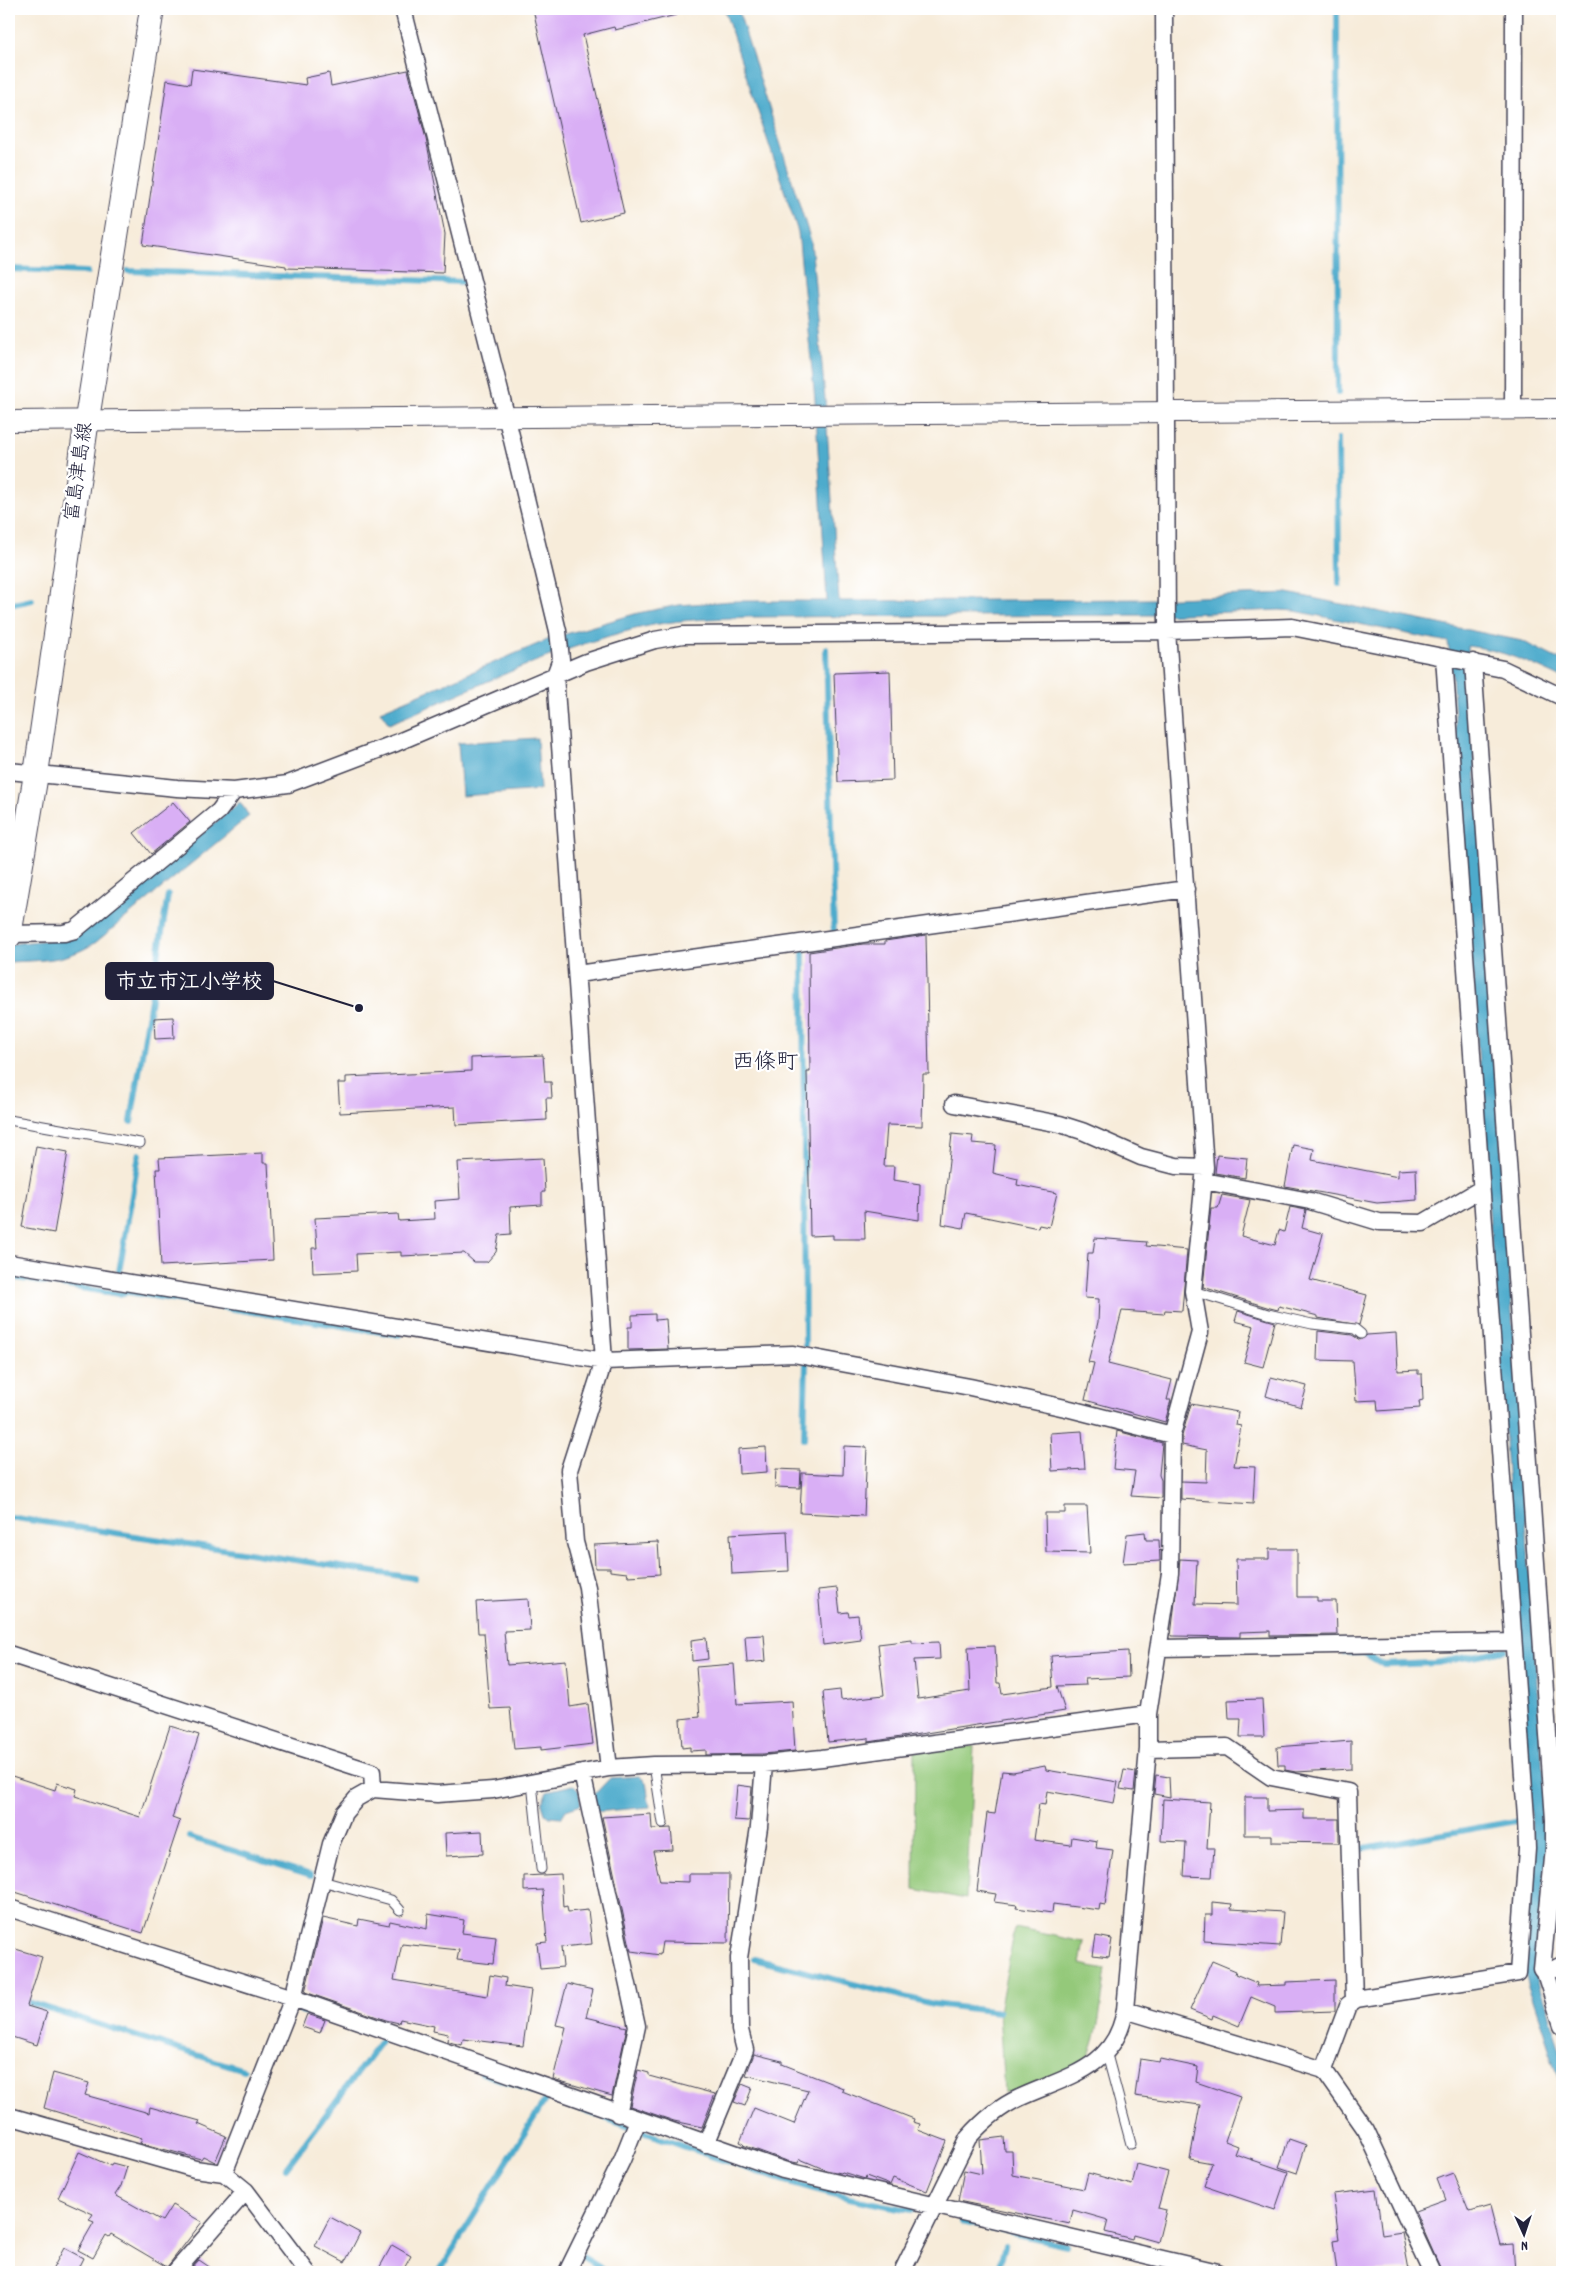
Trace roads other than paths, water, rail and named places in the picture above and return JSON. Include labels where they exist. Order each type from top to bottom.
[{"type":"main road","name":"富島津島線","points":[[9,935],[36,774],[87,419],[152,9]]},
{"type":"street","points":[[404,9],[558,631],[561,659],[555,675],[604,1361],[569,1470],[575,1542],[587,1587],[609,1768]]},
{"type":"street","points":[[902,2272],[933,2204],[968,2138],[984,2120],[1018,2098],[1080,2073],[1094,2063],[1106,2052],[1123,2020],[1125,2010],[1148,1749],[1148,1714],[1170,1574],[1172,1435],[1200,1332],[1193,1291],[1204,1174],[1186,889],[1166,625],[1164,9]]},
{"type":"street","points":[[1513,409],[1514,9]]},
{"type":"street","points":[[9,421],[506,415],[1165,413],[1562,409]]},
{"type":"street","points":[[9,771],[177,788],[234,791],[288,784],[337,767],[555,675],[655,640],[683,635],[1166,625],[1292,626],[1503,669],[1562,697]]},
{"type":"street","points":[[1446,658],[1527,1849],[1520,1972]]},
{"type":"street","points":[[1471,661],[1554,1820],[1554,1848],[1542,1971],[1562,2026]]},
{"type":"street","points":[[9,935],[64,933],[75,930],[219,811],[234,791]]},
{"type":"street","points":[[577,974],[1186,889]]},
{"type":"street","points":[[954,1104],[1060,1124],[1082,1131],[1141,1158],[1310,1200],[1379,1222],[1423,1223],[1445,1212],[1481,1189]]},
{"type":"street","points":[[9,1263],[604,1361],[793,1354],[970,1387],[1070,1409],[1172,1435]]},
{"type":"street","points":[[1159,1648],[1513,1642]]},
{"type":"street","points":[[9,1654],[372,1772],[373,1789]]},
{"type":"street","points":[[224,2174],[292,1998],[331,1844],[344,1813],[357,1798],[373,1789],[437,1794],[493,1790],[609,1768],[654,1765],[764,1764],[822,1758],[1148,1714]]},
{"type":"street","points":[[1148,1749],[1227,1747],[1271,1777],[1348,1792],[1354,2000]]},
{"type":"street","points":[[706,2144],[745,2050],[740,2030],[740,1958],[759,1827],[764,1764]]},
{"type":"street","points":[[582,1773],[637,2026],[618,2114]]},
{"type":"street","points":[[9,1908],[292,1998],[618,2114],[783,2170],[870,2192],[933,2204],[1218,2272]]},
{"type":"street","points":[[1324,2070],[1338,2027],[1348,2005],[1354,2000],[1520,1972],[1542,1971],[1562,1965]]},
{"type":"street","points":[[1125,2010],[1324,2070],[1366,2130],[1432,2272]]},
{"type":"street","points":[[9,2116],[194,2169],[224,2174],[246,2191],[307,2272]]},
{"type":"street","points":[[567,2272],[622,2160],[638,2120]]},
{"type":"street","points":[[175,2272],[246,2191]]},
{"type":"lane","points":[[9,1120],[140,1143]]},
{"type":"lane","points":[[1193,1291],[1268,1314],[1312,1324],[1355,1329],[1361,1334]]},
{"type":"lane","points":[[654,1765],[663,1823]]},
{"type":"lane","points":[[532,1782],[541,1869]]},
{"type":"lane","points":[[322,1881],[391,1900],[400,1910]]},
{"type":"lane","points":[[1106,2052],[1131,2144]]},
{"type":"water","points":[[724,9],[738,9],[811,241],[825,399],[839,601],[1154,599],[1288,593],[1522,641],[1562,661],[1562,678],[1504,654],[1467,646],[1548,1846],[1535,1963],[1537,1978],[1562,2056],[1562,2088],[1523,1969],[1533,1848],[1452,674],[1448,642],[1295,611],[1280,610],[1157,615],[748,617],[700,620],[653,625],[585,643],[519,668],[389,724],[380,711],[552,638],[638,613],[679,605],[732,601],[827,601],[815,400],[798,232]]},
{"type":"water","points":[[537,738],[540,790],[462,796],[458,743]]},
{"type":"water","points":[[240,802],[249,816],[95,943],[63,957],[9,962],[9,944],[60,939],[83,931]]},
{"type":"water","points":[[639,1776],[646,1782],[650,1807],[595,1812],[593,1796],[610,1778]]},
{"type":"water","points":[[573,1785],[579,1791],[581,1805],[566,1810],[561,1818],[550,1817],[545,1814],[542,1803],[547,1791]]},
{"type":"waterway","points":[[1337,9],[1338,393]]},
{"type":"waterway","points":[[9,269],[87,272]]},
{"type":"waterway","points":[[128,271],[466,282]]},
{"type":"waterway","points":[[1338,439],[1339,584]]},
{"type":"waterway","points":[[9,605],[32,600]]},
{"type":"waterway","points":[[826,649],[834,935],[831,935]]},
{"type":"waterway","points":[[131,1122],[168,895]]},
{"type":"waterway","points":[[803,946],[805,1345]]},
{"type":"waterway","points":[[119,1272],[139,1154]]},
{"type":"waterway","points":[[9,1277],[119,1294],[127,1292],[399,1335]]},
{"type":"waterway","points":[[804,1439],[806,1362]]},
{"type":"waterway","points":[[9,1517],[414,1578]]},
{"type":"waterway","points":[[1345,1653],[1364,1653],[1384,1665],[1436,1663],[1504,1650]]},
{"type":"waterway","points":[[1359,1849],[1521,1820]]},
{"type":"waterway","points":[[189,1837],[311,1875]]},
{"type":"waterway","points":[[754,1959],[933,2004],[999,2012]]},
{"type":"waterway","points":[[9,1996],[244,2070]]},
{"type":"waterway","points":[[301,2011],[353,2027]]},
{"type":"waterway","points":[[286,2168],[384,2037]]},
{"type":"waterway","points":[[482,2073],[629,2127]]},
{"type":"waterway","points":[[439,2272],[547,2097]]},
{"type":"waterway","points":[[638,2130],[740,2166],[807,2187],[877,2204],[913,2210]]},
{"type":"waterway","points":[[962,2222],[1067,2245]]},
{"type":"waterway","points":[[997,2272],[1005,2246]]},
{"type":"waterway","points":[[583,2257],[607,2272]]},
{"type":"place","name":"市立市江小学校","points":[[359,1008]]},
{"type":"district","name":"西條町","points":[[765,1063]]}]
